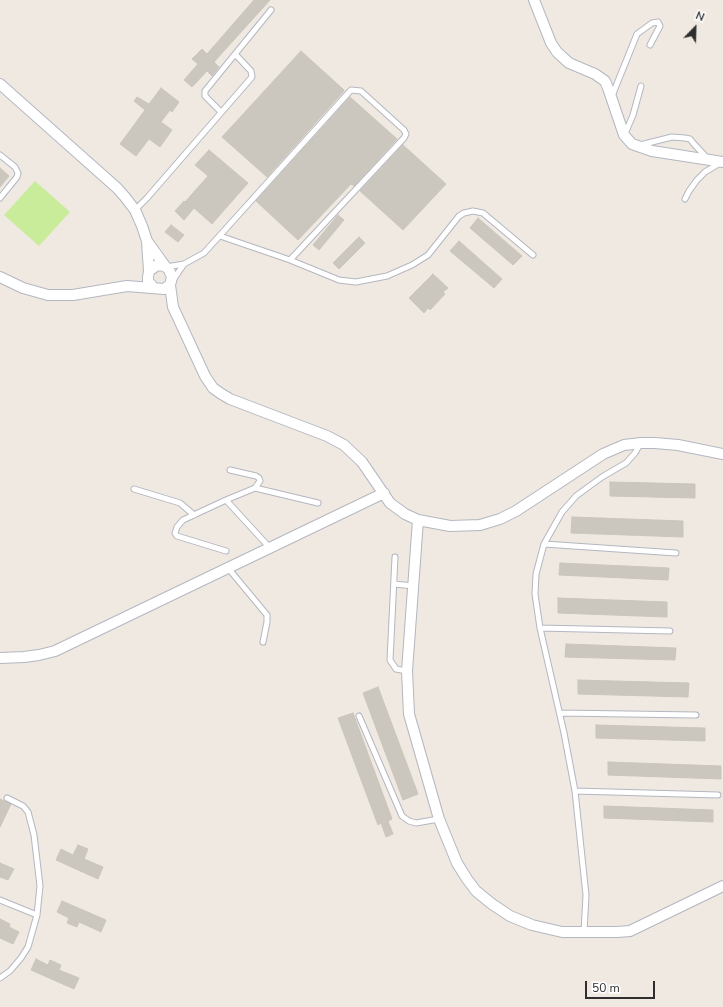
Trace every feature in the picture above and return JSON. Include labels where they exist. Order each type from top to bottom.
[{"type":"street","points":[[534,0],[551,43],[557,52],[569,63],[600,77],[608,88],[624,135],[632,144],[652,151],[722,162]]},
{"type":"street","points":[[0,84],[117,188],[135,210],[147,242],[149,272],[148,281],[173,307]]},
{"type":"street","points":[[147,242],[171,273],[170,283],[173,307],[205,376],[213,388],[230,399],[335,440],[344,445],[362,462],[390,503],[396,509],[418,520],[450,526],[480,525],[500,519],[516,511],[603,454],[624,445],[641,443],[678,445],[723,454]]},
{"type":"street","points":[[127,286],[156,266],[166,267]]},
{"type":"street","points":[[0,277],[23,288],[48,295],[73,295],[127,286],[164,289],[170,283]]},
{"type":"street","points":[[0,658],[39,655],[54,651],[384,493]]},
{"type":"street","points":[[418,520],[407,671],[409,714],[439,819],[457,862],[476,891],[510,916],[532,925],[562,932],[617,932],[630,931],[723,886]]},
{"type":"lane","points":[[222,112],[204,94],[271,10]]},
{"type":"lane","points":[[611,97],[637,34],[652,23],[658,22],[660,26],[650,44]]},
{"type":"lane","points":[[135,210],[252,76],[251,71],[235,54]]},
{"type":"lane","points":[[624,135],[633,115],[641,86]]},
{"type":"lane","points":[[166,267],[184,264],[204,253],[351,90],[361,91],[404,130],[406,134],[404,138],[290,260]]},
{"type":"lane","points":[[637,146],[667,138],[685,138],[690,139],[709,160]]},
{"type":"lane","points":[[0,155],[15,168],[18,174],[0,198]]},
{"type":"lane","points":[[685,199],[697,180],[705,172],[722,162]]},
{"type":"lane","points":[[220,236],[290,260],[338,280],[356,282],[387,276],[412,265],[428,255],[459,216],[473,211],[483,212],[533,255]]},
{"type":"lane","points":[[170,283],[184,264]]},
{"type":"lane","points":[[584,932],[586,895],[575,791],[560,713],[540,628],[535,594],[536,574],[544,544],[562,512],[576,496],[626,463],[641,443]]},
{"type":"lane","points":[[226,551],[177,536],[175,533],[180,522],[255,488],[260,481],[256,476],[230,470]]},
{"type":"lane","points":[[255,488],[318,503]]},
{"type":"lane","points":[[134,489],[180,503],[194,515]]},
{"type":"lane","points":[[226,500],[270,548]]},
{"type":"lane","points":[[544,544],[676,553]]},
{"type":"lane","points":[[395,557],[390,660],[396,669],[407,671]]},
{"type":"lane","points":[[228,568],[267,615],[263,642]]},
{"type":"lane","points":[[394,584],[414,586]]},
{"type":"lane","points":[[540,628],[670,631]]},
{"type":"lane","points":[[560,713],[696,715]]},
{"type":"lane","points":[[359,716],[402,816],[409,821],[416,823],[439,819]]},
{"type":"lane","points":[[575,791],[718,795]]},
{"type":"lane","points":[[0,978],[10,971],[28,947],[37,915],[40,886],[34,835],[28,812],[23,806],[7,798]]},
{"type":"lane","points":[[0,900],[37,915]]},
{"type":"green space","points":[[35,181],[70,212],[39,246],[4,215]]},
{"type":"building","points":[[254,0],[270,0],[214,62],[219,67],[212,76],[207,71],[192,87],[184,80],[198,64],[192,59],[202,49],[207,54]]},
{"type":"building","points":[[301,51],[344,91],[267,177],[222,137]]},
{"type":"building","points":[[161,88],[179,102],[172,112],[170,110],[161,122],[172,130],[160,147],[149,139],[136,156],[120,144],[145,110],[134,101],[137,97],[149,104]]},
{"type":"building","points":[[350,97],[397,139],[354,186],[351,184],[298,240],[256,201]]},
{"type":"building","points":[[403,145],[446,184],[403,230],[360,191]]},
{"type":"building","points":[[209,150],[248,183],[212,224],[194,208],[184,220],[175,211],[208,176],[195,165]]},
{"type":"building","points":[[0,168],[9,176],[0,187]]},
{"type":"building","points":[[338,215],[344,220],[319,250],[313,245]]},
{"type":"building","points":[[478,218],[522,256],[513,265],[470,228]]},
{"type":"building","points":[[171,225],[184,235],[178,242],[165,232]]},
{"type":"building","points":[[359,237],[365,243],[339,269],[333,263]]},
{"type":"building","points":[[459,241],[502,279],[494,288],[450,251]]},
{"type":"building","points":[[433,274],[448,288],[443,292],[445,294],[430,310],[428,308],[424,313],[409,298]]},
{"type":"building","points":[[610,482],[695,484],[695,498],[610,496]]},
{"type":"building","points":[[572,517],[683,521],[683,537],[571,533]]},
{"type":"building","points":[[560,563],[669,568],[668,580],[559,575]]},
{"type":"building","points":[[558,598],[667,602],[667,617],[558,613]]},
{"type":"building","points":[[566,644],[676,648],[675,660],[565,657]]},
{"type":"building","points":[[578,680],[689,683],[688,697],[578,694]]},
{"type":"building","points":[[378,687],[418,794],[403,800],[363,693]]},
{"type":"building","points":[[353,713],[392,819],[388,821],[393,834],[386,837],[381,823],[378,825],[338,718]]},
{"type":"building","points":[[596,725],[705,728],[705,741],[596,738]]},
{"type":"building","points":[[608,762],[721,766],[721,779],[608,775]]},
{"type":"building","points":[[0,799],[11,804],[0,827]]},
{"type":"building","points":[[604,806],[713,810],[713,822],[604,818]]},
{"type":"building","points":[[78,845],[88,849],[84,859],[103,867],[98,879],[56,860],[61,849],[73,855]]},
{"type":"building","points":[[0,863],[14,869],[8,880],[0,877]]},
{"type":"building","points":[[62,901],[106,920],[101,932],[79,922],[77,927],[67,923],[69,918],[57,912]]},
{"type":"building","points":[[0,919],[10,924],[9,927],[19,932],[13,944],[0,938]]},
{"type":"building","points":[[36,959],[48,965],[50,960],[61,965],[59,970],[79,978],[74,989],[31,970]]}]
